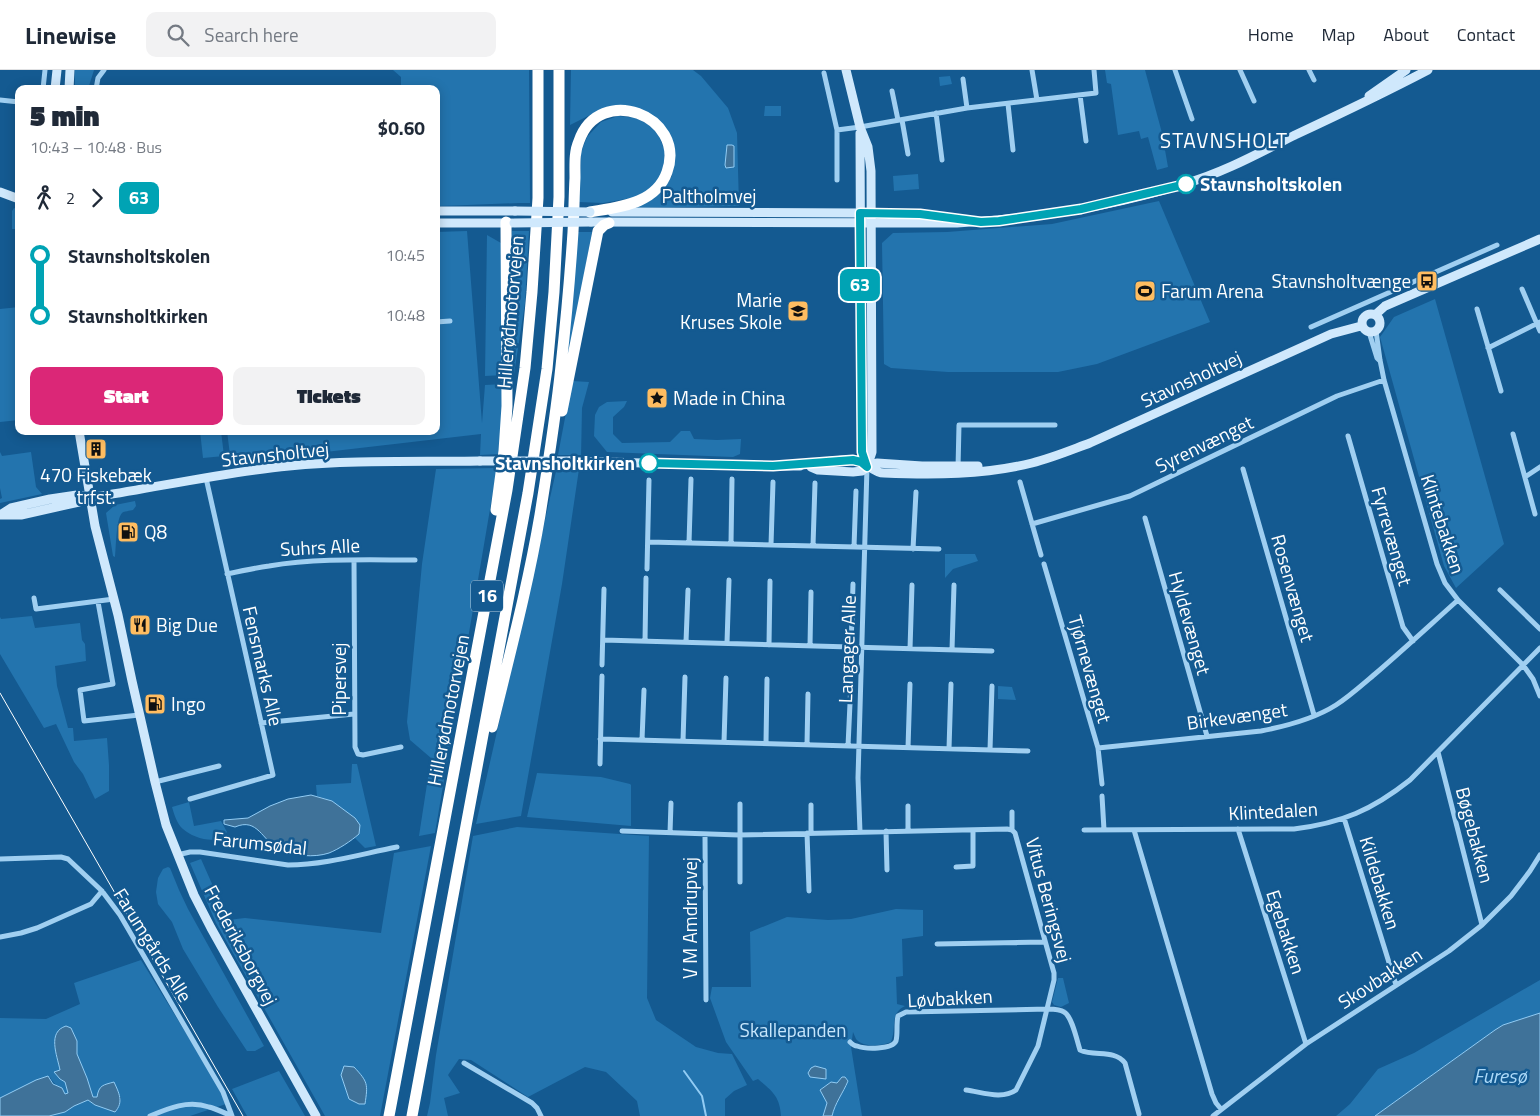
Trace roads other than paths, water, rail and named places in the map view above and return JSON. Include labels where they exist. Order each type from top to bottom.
[{"type":"highway","name":"Hillerødmotorvejen","points":[[389,1116],[507,490],[524,368],[532,292],[538,198],[538,70]]},
{"type":"highway","name":"Hillerødmotorvejen","points":[[412,1116],[528,493],[547,369],[560,197],[560,70]]},
{"type":"highway","points":[[482,741],[489,739],[527,580],[540,515],[556,410],[564,339],[573,232],[577,144],[586,127],[601,115],[624,109],[643,114],[659,127],[667,142],[670,158],[665,178],[654,192],[644,198],[590,217]]},
{"type":"highway","points":[[484,612],[484,591],[502,460],[507,406],[510,217]]},
{"type":"highway","points":[[540,515],[548,484],[598,231],[609,223]]},
{"type":"street","points":[[43,85],[45,70]]},
{"type":"street","points":[[55,85],[57,70]]},
{"type":"street","points":[[69,85],[70,70]]},
{"type":"street","points":[[97,85],[98,78],[104,70]]},
{"type":"street","points":[[846,70],[860,127],[868,147],[871,171],[872,452],[867,467]]},
{"type":"street","points":[[1032,70],[1037,100]]},
{"type":"street","points":[[837,130],[967,108],[1096,93],[1094,70]]},
{"type":"street","points":[[1175,70],[1192,119]]},
{"type":"street","points":[[1240,70],[1254,101]]},
{"type":"street","points":[[1309,70],[1314,80]]},
{"type":"street","name":"Paltholmvej","points":[[1343,112],[1370,96],[1406,70]]},
{"type":"street","name":"Paltholmvej","points":[[590,217],[609,223],[981,222],[1081,209],[1186,184],[1238,164],[1428,70]]},
{"type":"street","points":[[824,73],[837,130],[836,180]]},
{"type":"street","points":[[963,79],[967,108]]},
{"type":"street","points":[[892,91],[908,154]]},
{"type":"street","points":[[1080,95],[1086,141]]},
{"type":"street","points":[[0,100],[15,102]]},
{"type":"street","points":[[1008,104],[1014,150]]},
{"type":"street","points":[[936,113],[942,160]]},
{"type":"street","points":[[860,127],[862,452],[867,467]]},
{"type":"street","points":[[0,188],[15,192]]},
{"type":"street","points":[[0,192],[15,198]]},
{"type":"street","name":"Paltholmvej","points":[[440,211],[510,217],[590,217],[707,212],[872,213],[920,214],[981,222]]},
{"type":"street","points":[[706,223],[707,212]]},
{"type":"street","name":"Paltholmvej","points":[[440,223],[510,217]]},
{"type":"street","points":[[1377,318],[1414,296],[1448,283],[1459,275],[1540,239]]},
{"type":"street","points":[[1311,327],[1497,245]]},
{"type":"street","points":[[1409,284],[1414,296]]},
{"type":"street","points":[[1522,289],[1540,331]]},
{"type":"street","points":[[1477,309],[1501,391]]},
{"type":"street","points":[[1368,314],[1377,318],[1380,326],[1372,332],[1365,331],[1362,322],[1368,314]]},
{"type":"street","points":[[440,322],[450,321]]},
{"type":"street","name":"Stavnsholtvej","points":[[0,515],[21,515],[79,502],[90,497],[206,478],[288,466],[349,462],[570,461],[795,466],[812,467],[818,470],[853,472],[862,471],[877,463],[958,470],[1015,462],[1054,452],[1064,452],[1090,443],[1331,334],[1344,325],[1362,322]]},
{"type":"street","points":[[1488,348],[1538,323]]},
{"type":"street","name":"Klintebakken","points":[[1372,332],[1437,564],[1445,583],[1458,600],[1523,665],[1533,680],[1540,696]]},
{"type":"street","name":"Syrenvænget","points":[[1032,524],[1130,496],[1337,396],[1384,380]]},
{"type":"street","points":[[958,470],[959,425],[1055,425]]},
{"type":"street","points":[[1513,434],[1535,514]]},
{"type":"street","name":"Frederiksborgvej","points":[[80,435],[95,526],[114,599],[166,825],[194,895],[211,928],[316,1116]]},
{"type":"street","name":"Fyrrevænget","points":[[1348,436],[1403,627],[1413,641]]},
{"type":"street","name":"Stavnsholtvej","points":[[795,466],[853,460],[861,462],[867,467]]},
{"type":"street","name":"Langager Alle","points":[[860,832],[858,778],[867,467]]},
{"type":"street","points":[[1525,477],[1540,467]]},
{"type":"street","name":"Rosenvænget","points":[[1243,469],[1314,715]]},
{"type":"street","name":"Fensmarks Alle","points":[[190,799],[273,775],[206,478]]},
{"type":"street","points":[[689,543],[691,479]]},
{"type":"street","points":[[731,544],[732,479]]},
{"type":"street","points":[[647,569],[649,480]]},
{"type":"street","points":[[771,545],[773,482]]},
{"type":"street","points":[[1020,482],[1042,555]]},
{"type":"street","points":[[813,546],[815,483]]},
{"type":"street","points":[[854,547],[856,491]]},
{"type":"street","points":[[913,549],[916,492]]},
{"type":"street","name":"Hyldevænget","points":[[1145,518],[1207,736]]},
{"type":"street","points":[[648,542],[940,550]]},
{"type":"street","name":"Pipersvej","points":[[354,560],[355,747],[358,754],[363,755],[402,747]]},
{"type":"street","name":"Suhrs Alle","points":[[227,574],[269,566],[305,562],[415,560]]},
{"type":"street","name":"Tjørnevænget","points":[[1044,564],[1098,748],[1102,784]]},
{"type":"street","points":[[644,641],[646,578]]},
{"type":"street","points":[[727,644],[728,580]]},
{"type":"street","points":[[769,645],[770,581]]},
{"type":"street","points":[[851,647],[853,584]]},
{"type":"street","points":[[910,649],[912,585]]},
{"type":"street","points":[[952,650],[954,585]]},
{"type":"street","points":[[602,664],[604,589]]},
{"type":"street","points":[[686,642],[688,590]]},
{"type":"street","points":[[1500,590],[1540,629]]},
{"type":"street","points":[[810,646],[811,592]]},
{"type":"street","points":[[34,598],[36,609],[114,599]]},
{"type":"street","name":"Birkevænget","points":[[1098,748],[1261,731],[1287,726],[1314,715],[1336,705],[1358,688],[1458,600]]},
{"type":"street","points":[[98,602],[113,684],[80,690],[84,721],[140,715]]},
{"type":"street","points":[[603,640],[992,651]]},
{"type":"street","name":"Klintedalen","points":[[1084,830],[1294,829],[1318,826],[1368,809],[1390,796],[1410,780],[1540,648]]},
{"type":"street","points":[[600,764],[602,676]]},
{"type":"street","points":[[683,741],[685,677]]},
{"type":"street","points":[[724,742],[726,678]]},
{"type":"street","points":[[766,743],[767,679]]},
{"type":"street","points":[[848,746],[851,682]]},
{"type":"street","points":[[908,748],[910,684]]},
{"type":"street","points":[[949,749],[951,684]]},
{"type":"street","points":[[990,750],[992,686]]},
{"type":"street","points":[[642,740],[644,690]]},
{"type":"street","points":[[807,745],[808,694]]},
{"type":"street","points":[[261,723],[354,714]]},
{"type":"street","points":[[600,738],[1028,751]]},
{"type":"street","name":"Bøgebakken","points":[[1438,752],[1482,925]]},
{"type":"street","points":[[155,782],[219,766]]},
{"type":"street","points":[[1102,796],[1104,830]]},
{"type":"street","points":[[670,833],[671,803]]},
{"type":"street","points":[[740,804],[740,882]]},
{"type":"street","points":[[809,891],[811,805]]},
{"type":"street","points":[[908,806],[908,831]]},
{"type":"street","points":[[622,831],[739,835],[1012,830],[1012,812]]},
{"type":"street","name":"Kildebakken","points":[[1344,818],[1396,985]]},
{"type":"street","name":"Egebakken","points":[[1238,829],[1306,1044]]},
{"type":"street","points":[[956,867],[973,866],[973,830]]},
{"type":"street","name":"Vitus Beringsvej","points":[[966,1090],[1003,1096],[1016,1090],[1038,1046],[1054,980],[1046,942],[1015,833],[1012,830]]},
{"type":"street","points":[[1134,830],[1212,1094],[1221,1109]]},
{"type":"street","points":[[886,831],[887,870]]},
{"type":"street","name":"V M Amdrupvej","points":[[705,835],[706,1000]]},
{"type":"street","name":"Farumsødal","points":[[177,855],[200,852],[288,865],[302,865],[397,847]]},
{"type":"street","name":"Skovbakken","points":[[1213,1116],[1306,1044],[1449,951],[1482,925],[1511,896],[1540,856]]},
{"type":"street","name":"Farumgårds Alle","points":[[0,859],[61,857],[68,859],[102,891],[120,916],[213,1075],[228,1102],[232,1116]]},
{"type":"street","points":[[0,937],[37,928],[91,904],[102,891]]},
{"type":"street","points":[[936,944],[1046,942]]},
{"type":"street","points":[[1048,1009],[1065,1012],[1069,1017],[1080,1050],[1086,1053],[1114,1054],[1121,1058],[1125,1063],[1139,1114]]},
{"type":"street","name":"Løvbakken","points":[[850,1042],[857,1046],[886,1048],[894,1044],[898,1016],[906,1012],[1048,1009]]},
{"type":"street","points":[[464,1063],[532,1103],[541,1116]]},
{"type":"street","points":[[150,1116],[178,1105],[191,1104],[209,1107],[232,1116]]},
{"type":"water","points":[[727,145],[734,146],[734,167],[726,168],[725,165]]},
{"type":"water","points":[[311,795],[332,801],[355,818],[360,825],[359,834],[345,845],[329,853],[304,856],[279,849],[255,827],[243,825],[235,827],[224,824],[224,820],[248,818],[288,799]]},
{"type":"water","name":"Furesø","points":[[1540,1013],[1540,1116],[1375,1116],[1503,1025]]},
{"type":"water","points":[[66,1026],[71,1028],[77,1041],[77,1054],[93,1097],[97,1097],[102,1086],[114,1082],[120,1097],[118,1108],[115,1112],[95,1105],[88,1100],[65,1112],[49,1116],[0,1116],[0,1098],[36,1080],[48,1076],[53,1084],[62,1088],[65,1094],[68,1093],[65,1082],[54,1072],[60,1070],[55,1039],[60,1029]]},
{"type":"water","points":[[344,1066],[354,1067],[362,1076],[367,1087],[365,1104],[359,1104],[349,1099],[341,1075]]},
{"type":"water","points":[[815,1066],[826,1069],[826,1079],[810,1077],[808,1073]]},
{"type":"water","points":[[842,1077],[845,1077],[848,1081],[832,1116],[823,1116],[827,1103],[820,1090],[831,1082],[837,1083]]},
{"type":"waterway","points":[[684,1071],[702,1096],[706,1116]]},
{"type":"tram line","points":[[0,693],[243,1116]]},
{"type":"place","name":"Stavnsholtskolen","points":[[1186,184]]},
{"type":"place","name":"Stavnsholtvænge","points":[[1427,281]]},
{"type":"place","name":"Farum Arena","points":[[1145,291]]},
{"type":"place","name":"Marie Kruses Skole","points":[[798,311]]},
{"type":"place","name":"Made in China","points":[[657,398]]},
{"type":"place","name":"470 Fiskebæk trfst.","points":[[96,449]]},
{"type":"place","name":"Stavnsholtkirken","points":[[649,463]]},
{"type":"place","name":"Q8","points":[[128,532]]},
{"type":"place","name":"Big Due","points":[[140,625]]},
{"type":"place","name":"Ingo","points":[[155,704]]},
{"type":"district","name":"STAVNSHOLT","points":[[1224,141]]},
{"type":"park label","name":"Skallepanden","points":[[793,1030]]}]
